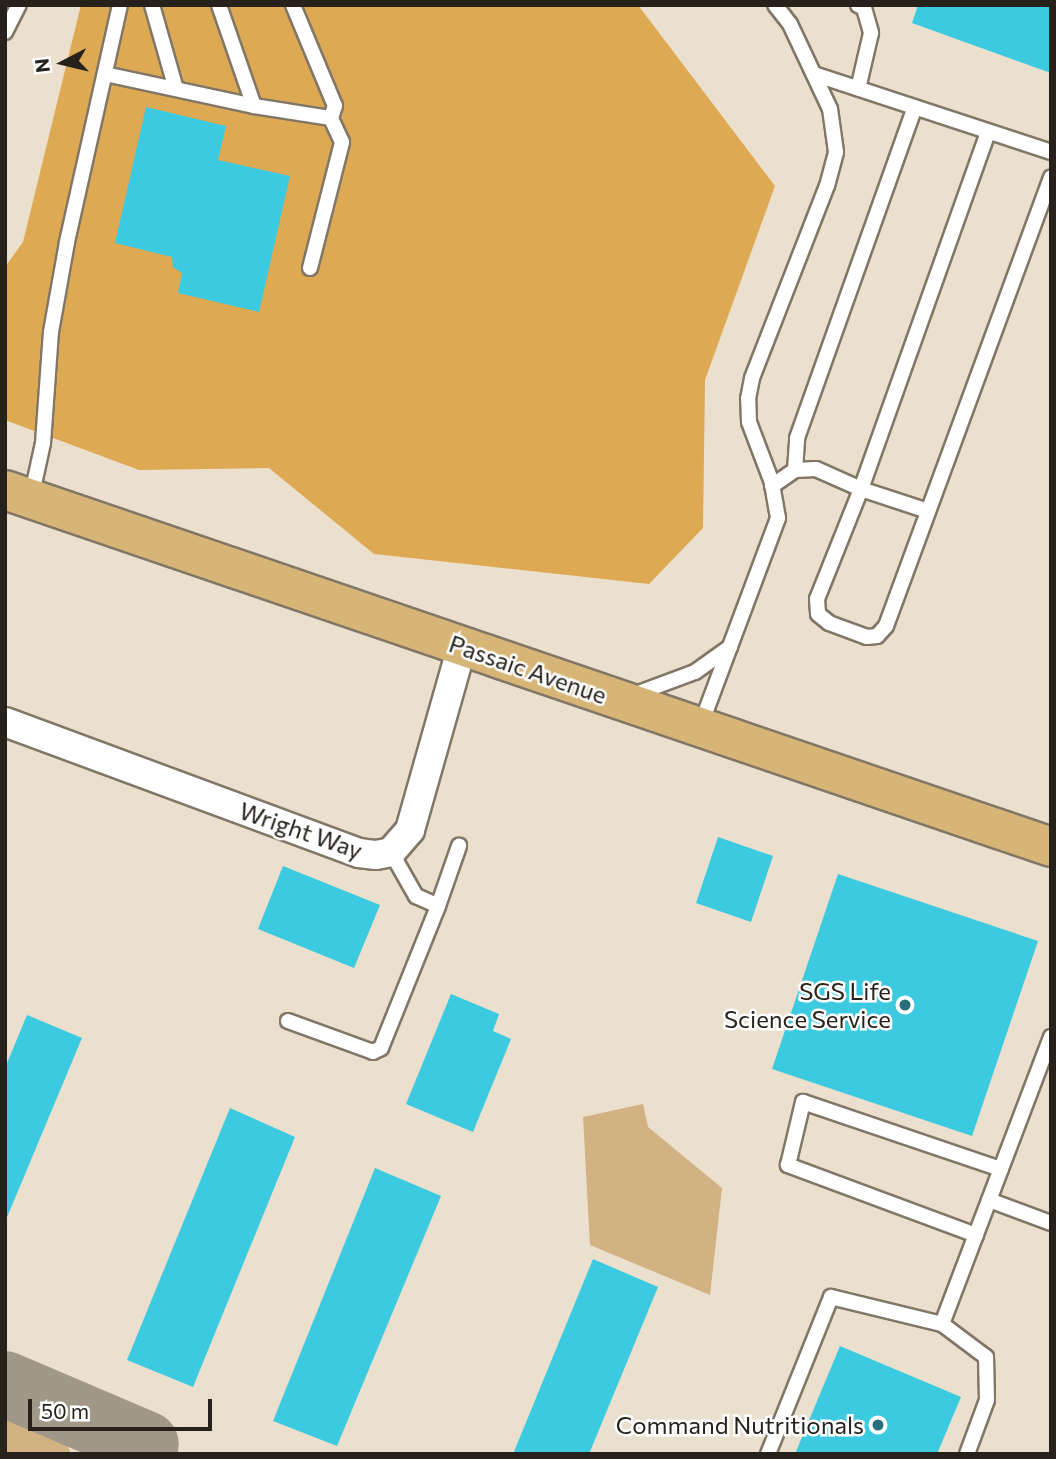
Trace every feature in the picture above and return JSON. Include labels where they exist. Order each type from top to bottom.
[{"type":"main road","name":"Passaic Avenue","points":[[18,495],[1051,847]]},
{"type":"street","name":"Wright Way","points":[[5,722],[359,853],[376,855],[391,852],[410,830],[462,646]]},
{"type":"lane","points":[[5,32],[19,5]]},
{"type":"lane","points":[[18,495],[43,443],[51,332],[120,5]]},
{"type":"lane","points":[[152,5],[176,89]]},
{"type":"lane","points":[[219,5],[254,106]]},
{"type":"lane","points":[[293,5],[335,106],[331,118],[342,142],[310,268]]},
{"type":"lane","points":[[699,728],[774,536],[778,518],[772,486],[749,422],[748,399],[752,378],[827,186],[836,152],[831,109],[790,24],[775,5]]},
{"type":"lane","points":[[858,5],[864,8],[871,33],[858,89]]},
{"type":"lane","points":[[105,74],[254,106],[331,118]]},
{"type":"lane","points":[[814,74],[1051,152]]},
{"type":"lane","points":[[794,470],[797,438],[915,107]]},
{"type":"lane","points":[[988,132],[861,489],[817,599],[818,614],[829,623],[867,637],[877,636],[886,626],[1051,177]]},
{"type":"lane","points":[[772,486],[794,470],[816,469],[861,489],[928,511]]},
{"type":"lane","points":[[619,700],[695,672],[731,646]]},
{"type":"lane","points":[[288,1021],[373,1052],[381,1048],[459,846]]},
{"type":"lane","points":[[391,852],[416,896],[438,906]]},
{"type":"lane","points":[[942,1324],[1051,1037]]},
{"type":"lane","points":[[976,1235],[788,1165],[803,1102],[1001,1169]]},
{"type":"lane","points":[[989,1200],[1051,1223]]},
{"type":"lane","points":[[768,1454],[831,1297],[942,1324],[986,1357],[986,1401],[967,1454]]},
{"type":"shaded area","points":[[81,5],[638,5],[775,186],[705,380],[703,528],[649,584],[374,554],[269,468],[139,470],[5,420],[5,267],[23,242]]},
{"type":"shaded area","points":[[643,1104],[648,1127],[722,1188],[710,1295],[590,1245],[583,1117]]},
{"type":"shaded area","points":[[5,1406],[55,1428],[64,1436],[71,1454],[5,1454]]},
{"type":"building","points":[[918,5],[1051,5],[1051,73],[912,23]]},
{"type":"building","points":[[146,107],[226,126],[218,160],[290,176],[259,312],[178,293],[182,273],[173,267],[172,257],[115,243]]},
{"type":"building","points":[[718,837],[773,856],[751,922],[696,903]]},
{"type":"building","points":[[283,866],[380,905],[354,968],[258,929]]},
{"type":"building","name":"SGS Life Science Service","points":[[838,874],[1038,941],[972,1136],[772,1069]]},
{"type":"building","points":[[451,994],[499,1014],[493,1031],[511,1039],[473,1132],[406,1104]]},
{"type":"building","points":[[27,1015],[82,1038],[5,1222],[5,1068]]},
{"type":"building","points":[[230,1108],[295,1137],[193,1387],[127,1360]]},
{"type":"building","points":[[375,1168],[441,1196],[337,1446],[273,1421]]},
{"type":"building","points":[[593,1259],[658,1287],[589,1454],[513,1454]]},
{"type":"building","name":"Command Nutritionals","points":[[840,1346],[961,1397],[937,1454],[795,1454]]},
{"type":"taxiway","points":[[5,1384],[146,1444]]},
{"type":"place","name":"SGS Life Science Service","points":[[905,1005]]},
{"type":"place","name":"Command Nutritionals","points":[[878,1425]]}]
